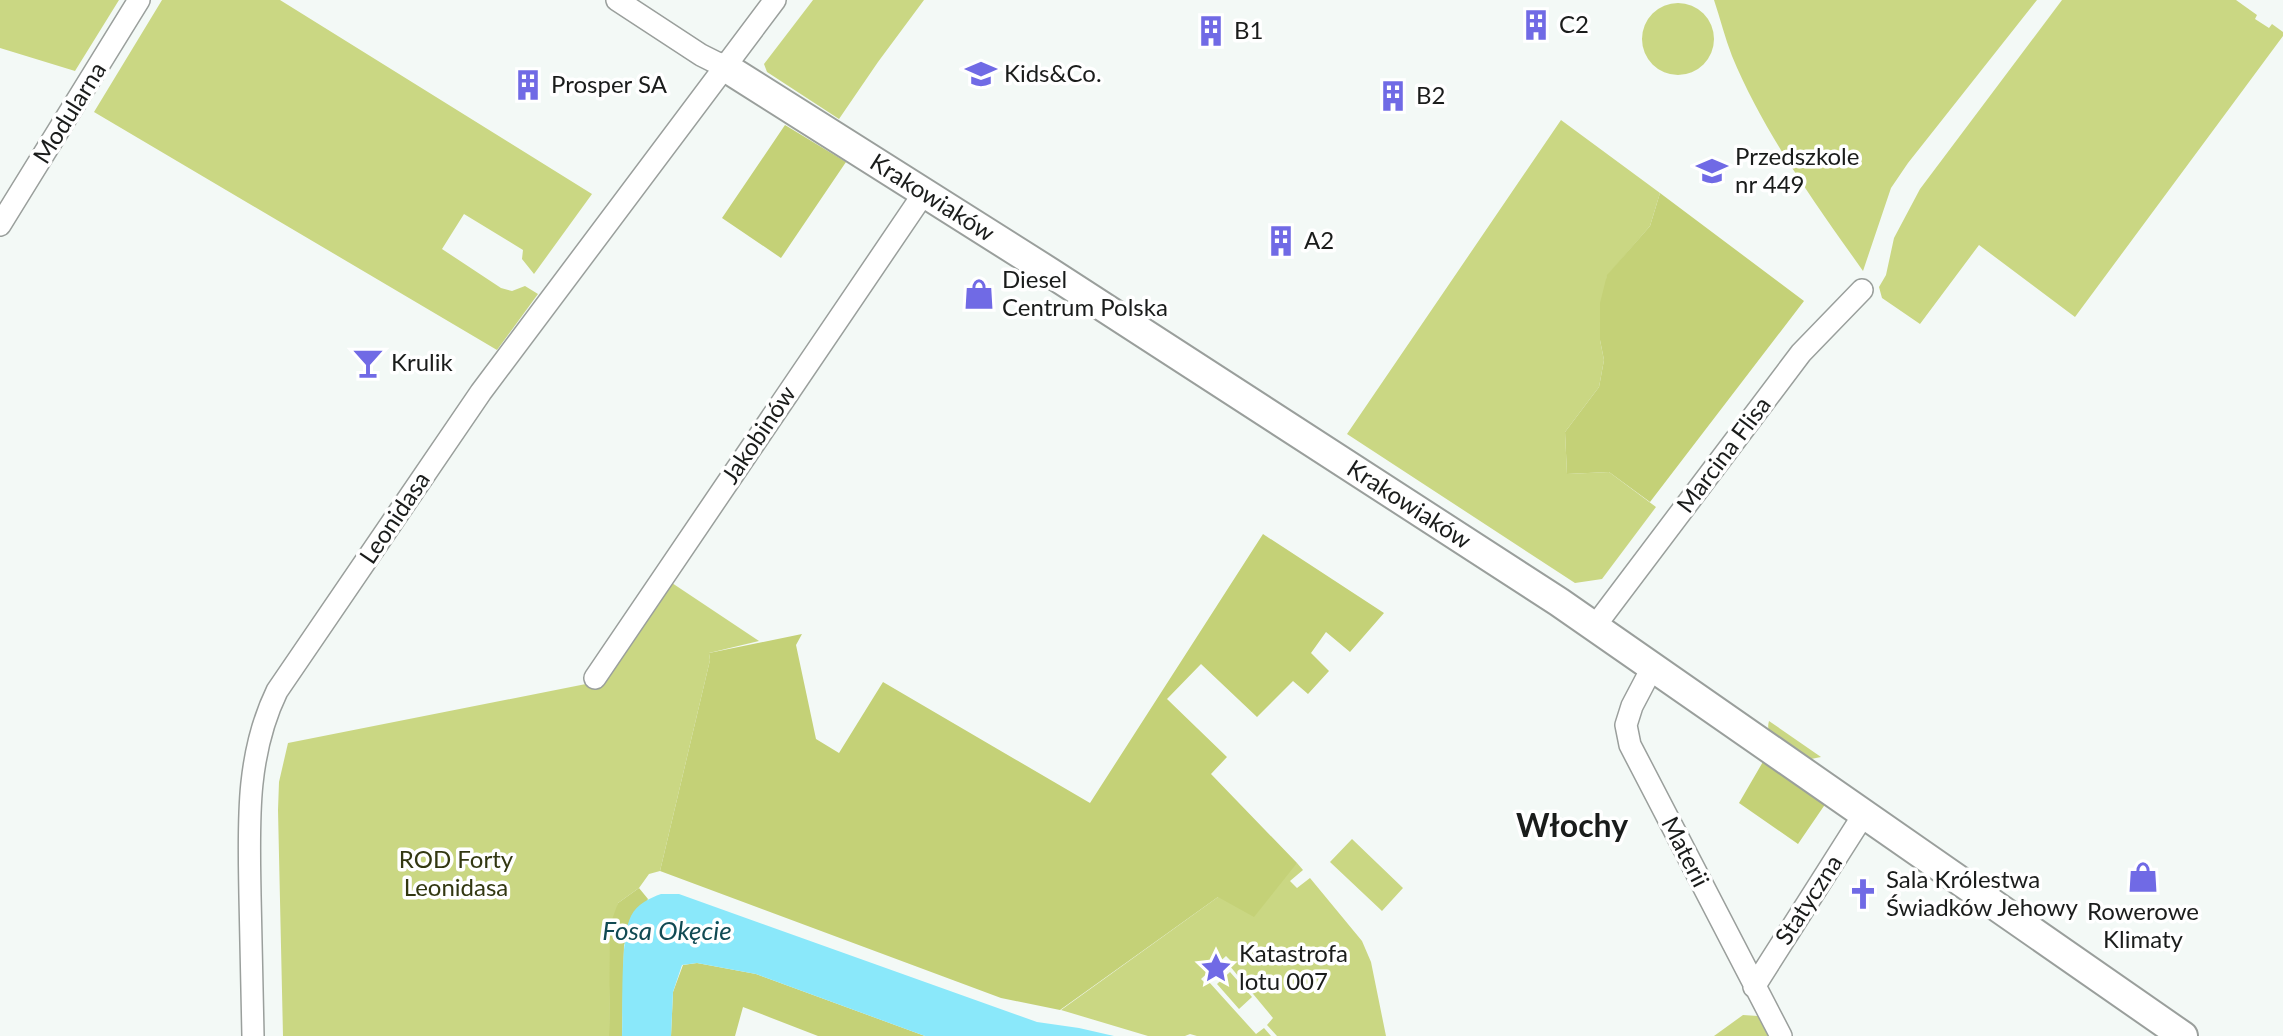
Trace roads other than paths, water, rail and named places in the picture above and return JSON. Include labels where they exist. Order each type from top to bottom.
[{"type":"street","name":"Modularna","points":[[0,225],[139,0]]},
{"type":"street","name":"Krakowiaków","points":[[617,0],[1441,524],[1653,666],[2183,1036]]},
{"type":"street","name":"Leonidasa","points":[[253,1036],[250,789],[259,738],[274,698],[287,674],[488,384],[775,0]]},
{"type":"street","name":"Jakobinów","points":[[595,678],[924,193]]},
{"type":"street","name":"Marcina Flisa","points":[[1595,626],[1801,354],[1861,290]]},
{"type":"street","name":"Materii","points":[[1653,666],[1632,706],[1626,725],[1626,736],[1781,1036]]},
{"type":"street","name":"Statyczna","points":[[1754,987],[1864,814]]},
{"type":"water","name":"Fosa Okęcie","points":[[661,894],[679,894],[1037,1022],[1114,1036],[925,1036],[756,974],[697,963],[682,965],[673,992],[671,1036],[622,1036],[627,926],[637,908]]},
{"type":"place","name":"C2","points":[[1536,25]]},
{"type":"place","name":"B1","points":[[1211,31]]},
{"type":"place","name":"Kids&Co.","points":[[981,74]]},
{"type":"place","name":"Prosper SA","points":[[528,85]]},
{"type":"place","name":"B2","points":[[1393,96]]},
{"type":"place","name":"Przedszkole nr 449","points":[[1712,171]]},
{"type":"place","name":"A2","points":[[1281,241]]},
{"type":"place","name":"Diesel Centrum Polska","points":[[979,294]]},
{"type":"place","name":"Krulik","points":[[368,363]]},
{"type":"place","name":"Rowerowe Klimaty","points":[[2143,877]]},
{"type":"place","name":"Sala Królestwa Świadków Jehowy","points":[[1863,894]]},
{"type":"place","name":"Katastrofa lotu 007","points":[[1216,968]]},
{"type":"district","name":"Włochy","points":[[1572,826]]},
{"type":"park label","name":"ROD Forty Leonidasa","points":[[456,874]]}]
